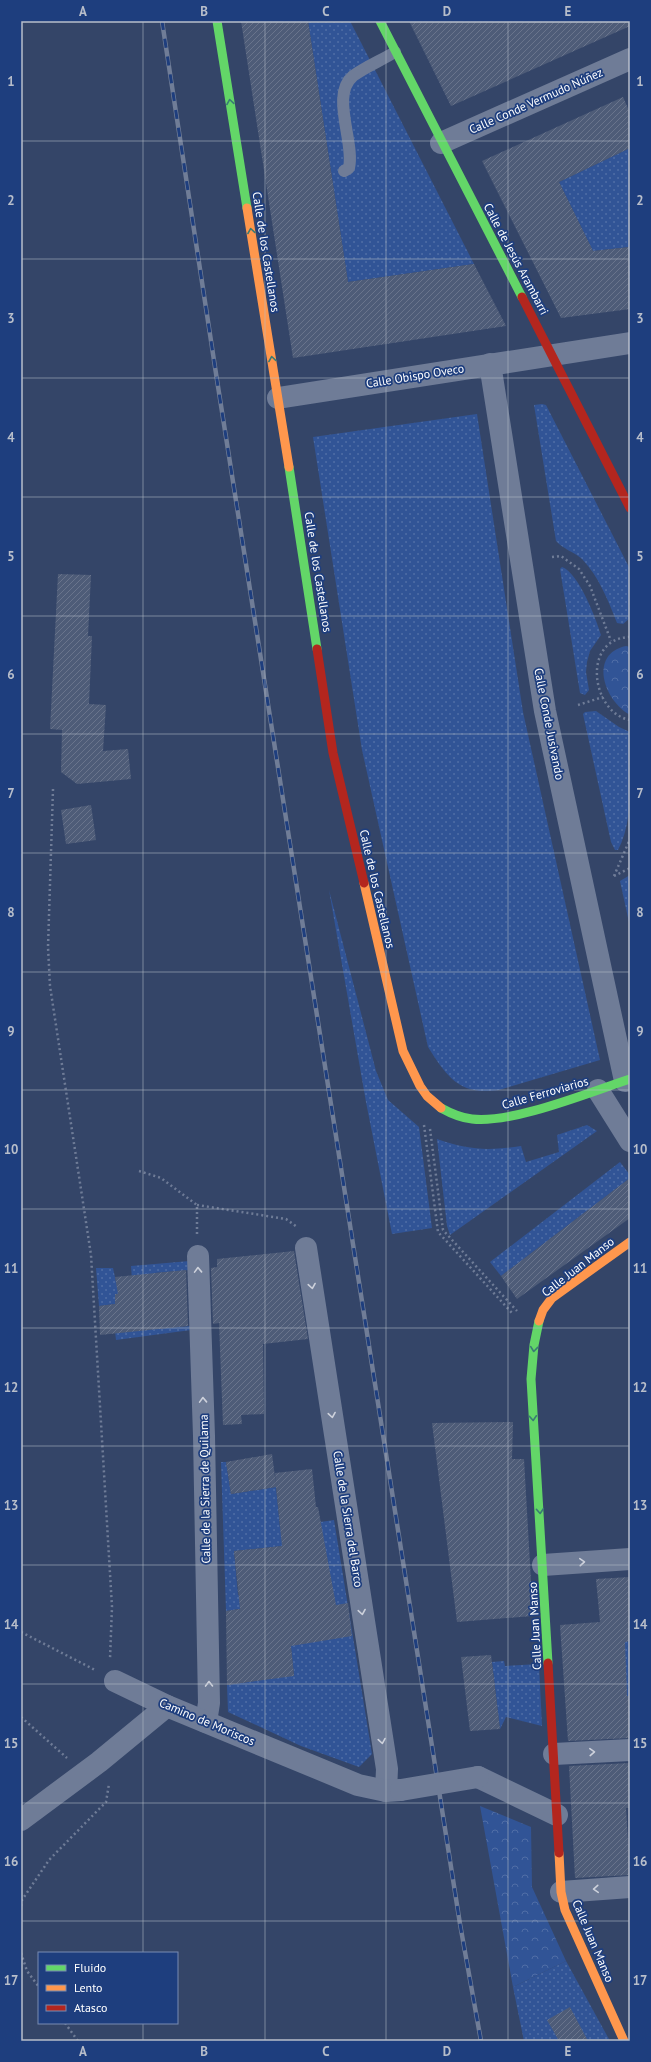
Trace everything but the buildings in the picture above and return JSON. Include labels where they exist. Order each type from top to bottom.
[{"type":"street","name":"Calle de los Castellanos","points":[[217,21],[278,398],[333,753],[403,1052],[417,1082],[428,1096],[443,1110]]},
{"type":"street","name":"Calle de Jesús Arambarri","points":[[380,21],[441,143],[630,508]]},
{"type":"street","name":"Calle Conde Vermudo Núñez","points":[[441,143],[630,59]]},
{"type":"street","name":"Calle Obispo Oveco","points":[[278,398],[630,343]]},
{"type":"street","name":"Calle Conde Jusivando","points":[[490,364],[545,711],[628,1080]]},
{"type":"street","name":"Calle Ferroviarios","points":[[443,1110],[459,1117],[477,1120],[504,1119],[628,1080]]},
{"type":"street","points":[[598,1090],[630,1141]]},
{"type":"street","name":"Calle Juan Manso","points":[[624,2041],[565,1910],[561,1892],[531,1379],[534,1345],[539,1320],[543,1310],[552,1298],[630,1242]]},
{"type":"street","name":"Calle de la Sierra del Barco","points":[[306,1248],[387,1769],[394,1791]]},
{"type":"street","name":"Calle de la Sierra de Quilama","points":[[198,1256],[204,1428],[209,1703],[206,1722]]},
{"type":"street","points":[[543,1565],[630,1559]]},
{"type":"street","name":"Camino de Moriscos","points":[[112,1679],[167,1706],[358,1785],[394,1791]]},
{"type":"street","points":[[21,1820],[99,1762],[167,1706]]},
{"type":"street","points":[[554,1754],[630,1750]]},
{"type":"street","points":[[394,1791],[478,1777],[557,1815]]},
{"type":"street","points":[[561,1892],[630,1887]]},
{"type":"lane","points":[[344,171],[349,168],[352,157],[343,104],[344,88],[352,77],[395,52]]},
{"type":"path","points":[[552,557],[561,556],[579,570],[590,586],[611,641]]},
{"type":"path","points":[[630,637],[620,637],[611,641],[600,655],[595,668],[596,678],[603,697],[615,713],[630,720]]},
{"type":"path","points":[[578,704],[603,697]]},
{"type":"path","points":[[21,1632],[112,1679],[112,1607],[91,1255],[50,986],[48,947],[53,789]]},
{"type":"path","points":[[630,839],[614,876],[630,868]]},
{"type":"path","points":[[429,1122],[443,1230],[519,1313]]},
{"type":"path","points":[[424,1125],[438,1232],[512,1313]]},
{"type":"path","points":[[139,1171],[160,1178],[197,1205],[286,1219],[300,1230],[306,1248]]},
{"type":"path","points":[[197,1205],[198,1256]]},
{"type":"path","points":[[21,1718],[62,1752],[81,1775]]},
{"type":"path","points":[[21,1906],[22,1900],[49,1860],[106,1802],[109,1781],[99,1762]]},
{"type":"path","points":[[21,1954],[27,1971],[38,1986]]},
{"type":"path","points":[[66,2024],[78,2041]]},
{"type":"green space","points":[[308,21],[350,21],[474,264],[348,282]]},
{"type":"green space","points":[[630,148],[630,247],[593,251],[559,182]]},
{"type":"green space","points":[[534,405],[546,405],[630,569],[630,618],[623,624],[617,623],[602,589],[588,566],[582,559],[556,541]]},
{"type":"green space","points":[[477,414],[523,712],[600,1060],[499,1090],[486,1091],[464,1087],[456,1082],[442,1067],[428,1047],[362,750],[313,437]]},
{"type":"green space","points":[[562,567],[575,578],[586,597],[601,635],[590,651],[587,662],[586,672],[589,690],[585,695],[580,693],[560,569]]},
{"type":"green space","points":[[626,646],[630,647],[630,715],[613,699],[607,689],[604,678],[604,668],[607,658],[614,651]]},
{"type":"green space","points":[[596,711],[619,727],[630,732],[631,776],[629,808],[627,823],[618,850],[615,850],[611,842],[583,714],[585,712]]},
{"type":"green space","points":[[630,875],[630,927],[620,881]]},
{"type":"green space","points":[[329,890],[376,1071],[388,1100],[419,1127],[432,1228],[392,1234],[366,1102]]},
{"type":"green space","points":[[587,1125],[597,1131],[450,1235],[447,1226],[437,1139],[469,1147],[488,1149],[521,1146],[526,1162],[559,1152],[557,1135]]},
{"type":"green space","points":[[620,1162],[630,1175],[630,1178],[501,1276],[490,1262]]},
{"type":"green space","points":[[190,1261],[190,1270],[154,1273],[141,1292],[115,1294],[115,1304],[99,1306],[96,1268],[113,1268],[116,1282],[132,1280],[131,1266]]},
{"type":"green space","points":[[152,1300],[156,1329],[191,1326],[191,1330],[116,1340],[114,1322]]},
{"type":"green space","points":[[221,1462],[226,1462],[231,1494],[276,1487],[280,1528],[334,1520],[372,1754],[359,1767],[301,1746],[228,1712],[227,1685],[294,1675],[286,1602],[226,1611]],"holes":[[[282,1546],[286,1590],[238,1595],[234,1551]]]},
{"type":"green space","points":[[630,1641],[630,1696],[603,1697],[600,1645]]},
{"type":"green space","points":[[504,1661],[505,1666],[539,1664],[542,1726],[506,1717],[500,1729],[492,1662]]},
{"type":"green space","points":[[480,1806],[531,1827],[532,1887],[566,1961],[513,1987]]},
{"type":"green space","points":[[566,1961],[610,2041],[524,2041],[513,1987]]},
{"type":"railway","points":[[162,21],[217,380],[460,1924],[481,2041]]},
{"type":"traffic: fast","points":[[217,21],[247,208]]},
{"type":"traffic: fast","points":[[380,21],[522,297]]},
{"type":"traffic: fast","points":[[289,467],[317,649]]},
{"type":"traffic: fast","points":[[441,1108],[464,1118],[489,1119],[508,1117],[551,1106],[630,1079]]},
{"type":"traffic: fast","points":[[539,1321],[534,1345],[531,1379],[548,1663]]},
{"type":"traffic: slow","points":[[247,208],[289,467]]},
{"type":"traffic: slow","points":[[364,883],[403,1051],[420,1086],[427,1096],[441,1108]]},
{"type":"traffic: slow","points":[[539,1321],[543,1310],[552,1298],[630,1242]]},
{"type":"traffic: slow","points":[[559,1853],[561,1892],[565,1910],[624,2041]]},
{"type":"traffic: jam","points":[[522,297],[630,508]]},
{"type":"traffic: jam","points":[[317,649],[333,753],[364,883]]},
{"type":"traffic: jam","points":[[548,1663],[559,1853]]}]
